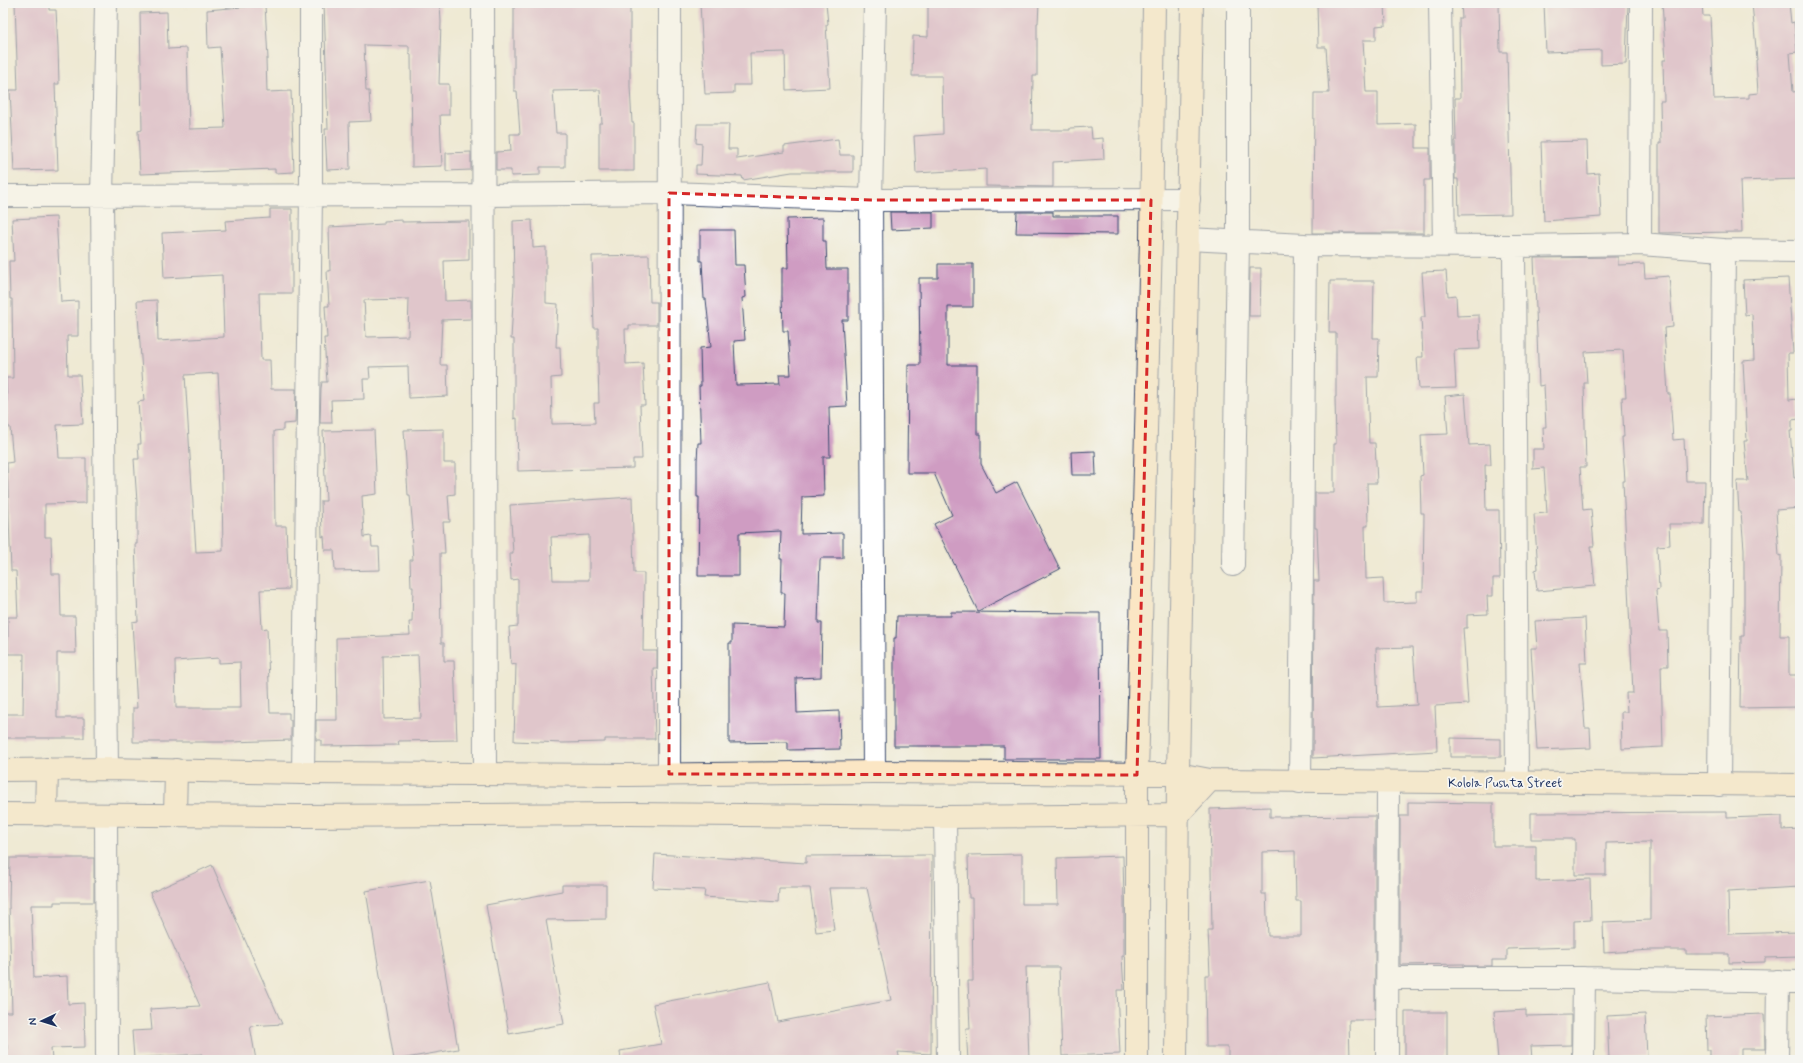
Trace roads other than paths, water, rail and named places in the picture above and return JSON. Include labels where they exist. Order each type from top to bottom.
[{"type":"main road","points":[[1137,1060],[1137,775],[1151,200],[1154,3]]},
{"type":"main road","points":[[1176,1060],[1178,774],[1192,3]]},
{"type":"main road","points":[[46,814],[47,769]]},
{"type":"main road","name":"Kolola Pushta Street","points":[[3,770],[107,769],[303,773],[628,775],[874,772],[1137,775],[1178,774],[1210,780],[1300,782],[1517,782],[1800,785]]},
{"type":"main road","points":[[175,815],[176,770]]},
{"type":"main road","points":[[3,814],[637,814],[945,817],[1178,815],[1210,780]]},
{"type":"street","points":[[106,3],[102,197],[107,769]]},
{"type":"street","points":[[303,773],[311,196],[311,3]]},
{"type":"street","points":[[483,3],[484,774]]},
{"type":"street","points":[[669,774],[670,3]]},
{"type":"street","points":[[874,772],[871,200],[875,3]]},
{"type":"street","points":[[1233,565],[1238,242],[1238,3]]},
{"type":"street","points":[[1440,3],[1444,245]]},
{"type":"street","points":[[1640,244],[1641,3]]},
{"type":"street","points":[[3,196],[102,197],[669,193],[871,200],[1189,199]]},
{"type":"street","points":[[1188,239],[1305,245],[1514,246],[1640,244],[1724,250],[1800,251]]},
{"type":"street","points":[[1300,782],[1305,245]]},
{"type":"street","points":[[1514,246],[1517,782]]},
{"type":"street","points":[[1719,785],[1724,250]]},
{"type":"street","points":[[1387,1060],[1388,782]]},
{"type":"street","points":[[106,815],[107,1060]]},
{"type":"street","points":[[945,817],[948,1060]]},
{"type":"street","points":[[1388,978],[1584,978],[1800,982]]},
{"type":"street","points":[[1583,1060],[1584,978]]},
{"type":"street","points":[[1777,1060],[1778,981]]}]
